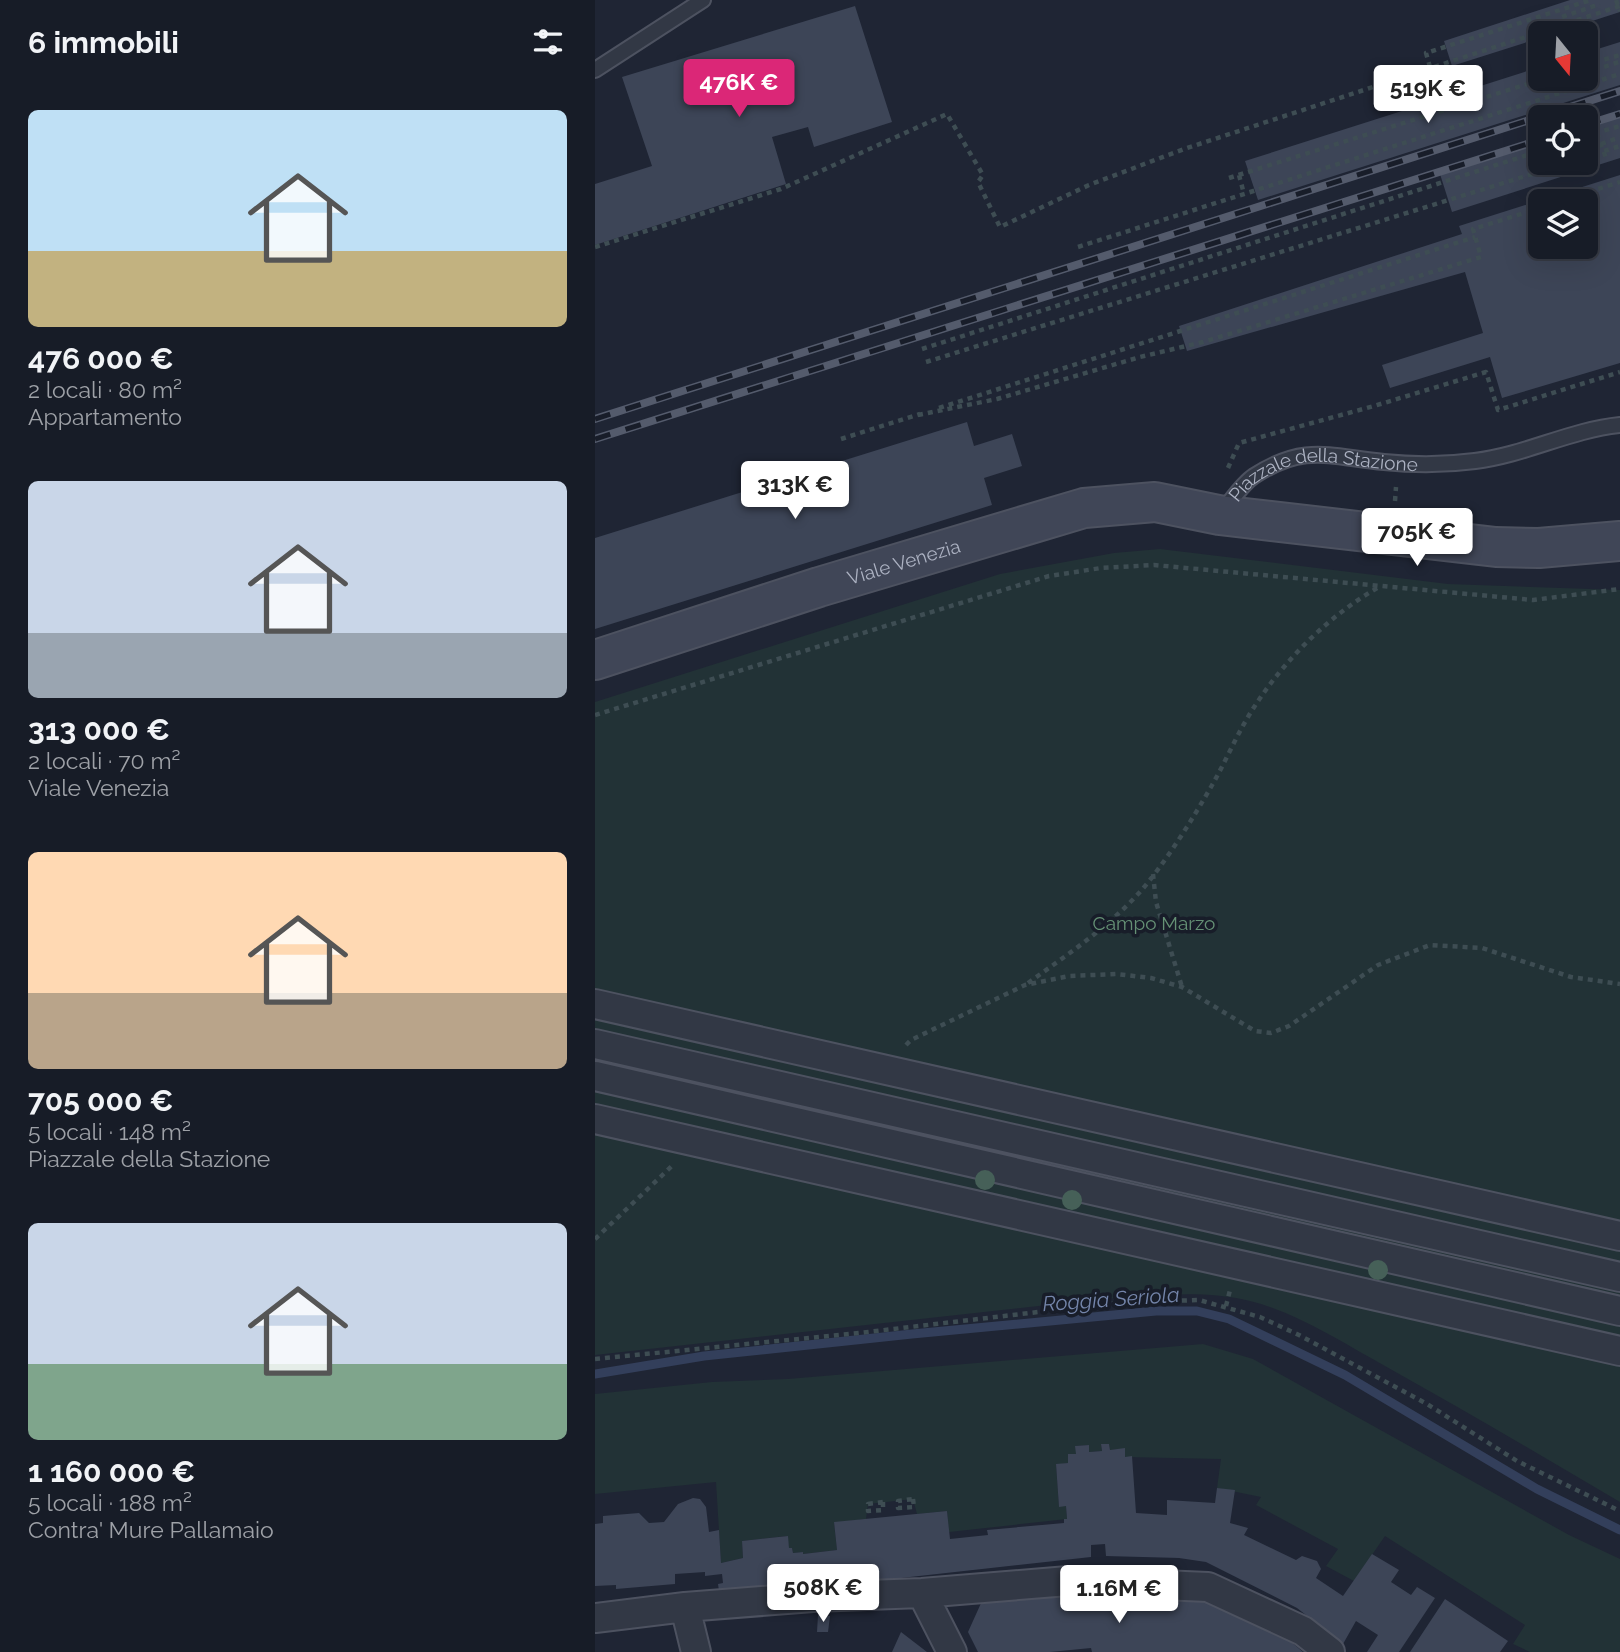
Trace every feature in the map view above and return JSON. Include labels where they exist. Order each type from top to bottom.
[{"type":"main road","name":"Viale Venezia","points":[[595,660],[819,587],[1084,508],[1156,502],[1219,515]]},
{"type":"main road","name":"Piazzale della Stazione","points":[[1219,515],[1496,547],[1539,548],[1618,541]]},
{"type":"street","points":[[595,1004],[1620,1236]]},
{"type":"street","points":[[595,1044],[1620,1277]]},
{"type":"street","points":[[595,1076],[1620,1311]]},
{"type":"street","points":[[595,1119],[1620,1351]]},
{"type":"street","points":[[595,1618],[685,1607],[813,1597],[922,1594],[1068,1580],[1208,1587],[1303,1632],[1330,1652]]},
{"type":"street","points":[[922,1594],[952,1652]]},
{"type":"street","points":[[685,1607],[696,1652]]},
{"type":"lane","points":[[595,70],[703,0]]},
{"type":"lane","name":"Piazzale della Stazione","points":[[1219,515],[1252,477],[1300,456],[1332,454],[1400,463],[1434,464],[1476,461],[1521,452],[1599,427],[1620,425]]},
{"type":"path","points":[[1430,66],[1426,53],[1559,7],[1591,0]]},
{"type":"path","points":[[1579,21],[1619,8],[1616,0],[1608,2]]},
{"type":"path","points":[[1562,17],[1600,4]]},
{"type":"path","points":[[1559,7],[1563,21]]},
{"type":"path","points":[[595,247],[781,189],[947,114],[983,175],[978,181],[1000,227],[1089,185],[1184,149],[1430,66],[1528,37]]},
{"type":"path","points":[[1598,61],[1620,54]]},
{"type":"path","points":[[1598,69],[1619,62]]},
{"type":"path","points":[[1598,83],[1620,74]]},
{"type":"path","points":[[1229,178],[1528,84]]},
{"type":"path","points":[[1078,247],[1578,91]]},
{"type":"path","points":[[1598,133],[1620,125]]},
{"type":"path","points":[[1598,136],[1607,160]]},
{"type":"path","points":[[1601,144],[1620,137]]},
{"type":"path","points":[[1598,154],[1620,146]]},
{"type":"path","points":[[922,348],[1528,155]]},
{"type":"path","points":[[1239,175],[1244,194]]},
{"type":"path","points":[[926,362],[1529,175]]},
{"type":"path","points":[[1598,189],[1620,182]]},
{"type":"path","points":[[918,415],[997,399],[1140,356],[1203,342],[1481,257],[1473,229],[1528,212]]},
{"type":"path","points":[[841,439],[1475,237]]},
{"type":"path","points":[[1228,468],[1239,443],[1486,372],[1498,410],[1620,372]]},
{"type":"path","points":[[595,715],[1049,576],[1101,568],[1153,565],[1533,600],[1620,589]]},
{"type":"path","points":[[902,1049],[911,1040],[1025,985],[1090,939],[1140,892],[1175,844],[1211,786],[1250,712],[1280,671],[1315,635],[1356,600],[1381,585]]},
{"type":"path","points":[[1153,873],[1156,902],[1182,987]]},
{"type":"path","points":[[1025,985],[1069,976],[1117,974],[1151,978],[1182,987],[1255,1031],[1271,1033],[1289,1026],[1378,965],[1430,945],[1482,947],[1571,977],[1620,984]]},
{"type":"path","points":[[595,1239],[680,1158]]},
{"type":"path","points":[[595,1359],[859,1333],[1115,1303],[1199,1300],[1259,1317],[1310,1340],[1427,1404],[1517,1461],[1620,1511]]},
{"type":"green space","name":"Campo Marzo","points":[[1160,549],[1448,584],[1620,590],[1620,1502],[1320,1329],[1268,1306],[1232,1297],[1176,1294],[1102,1299],[595,1355],[595,702],[1000,574],[1114,553]]},
{"type":"green space","points":[[1203,1344],[1253,1359],[1569,1535],[1620,1559],[1620,1652],[1530,1652],[1513,1644],[1525,1625],[1385,1536],[1354,1581],[1326,1566],[1338,1549],[1256,1505],[1261,1497],[1217,1488],[1221,1459],[1125,1457],[1124,1449],[1110,1450],[1109,1444],[1101,1445],[1102,1451],[1089,1452],[1088,1445],[1076,1446],[1076,1454],[1068,1455],[1068,1463],[1056,1465],[1059,1506],[1066,1506],[1067,1519],[949,1532],[947,1511],[917,1514],[913,1499],[868,1504],[866,1519],[834,1523],[837,1550],[793,1553],[792,1548],[789,1548],[787,1536],[742,1541],[743,1558],[721,1563],[716,1482],[595,1494],[595,1394],[712,1382],[788,1379]]},
{"type":"building","points":[[1570,0],[1620,0],[1620,12],[1592,21],[1528,21],[1528,42],[1452,66],[1444,41]]},
{"type":"building","points":[[855,6],[892,122],[814,147],[808,127],[772,137],[786,184],[595,245],[595,184],[652,166],[622,77]]},
{"type":"building","points":[[1620,42],[1620,85],[1557,105],[1528,105],[1528,114],[1258,200],[1245,161],[1528,71],[1528,91],[1598,91],[1598,49]]},
{"type":"building","points":[[1620,116],[1620,158],[1598,165],[1598,123]]},
{"type":"building","points":[[1528,146],[1528,175],[1567,175],[1452,212],[1440,174]]},
{"type":"building","points":[[1620,175],[1620,363],[1502,398],[1490,357],[1390,388],[1382,365],[1483,333],[1465,272],[1187,351],[1179,326],[1462,234],[1459,226],[1528,204],[1528,259],[1598,259],[1598,189],[1576,189]]},
{"type":"building","points":[[967,422],[974,446],[1012,434],[1022,466],[984,478],[992,505],[595,629],[595,538]]},
{"type":"building","points":[[1101,1444],[1109,1444],[1110,1450],[1125,1448],[1125,1457],[1132,1456],[1136,1513],[1167,1515],[1167,1500],[1215,1503],[1217,1488],[1235,1490],[1230,1523],[1248,1528],[1244,1535],[1296,1560],[1302,1556],[1317,1561],[1321,1569],[1316,1578],[1343,1596],[1372,1554],[1399,1570],[1391,1582],[1411,1595],[1417,1587],[1435,1598],[1399,1652],[1367,1652],[1378,1635],[1356,1621],[1343,1644],[1297,1608],[1206,1562],[1179,1558],[1106,1556],[1105,1544],[1091,1545],[1091,1557],[847,1584],[846,1579],[805,1581],[719,1591],[718,1584],[723,1583],[722,1574],[705,1576],[705,1572],[675,1574],[675,1584],[616,1589],[616,1585],[595,1586],[595,1524],[603,1523],[603,1516],[639,1513],[649,1523],[664,1522],[678,1504],[693,1498],[700,1499],[706,1507],[709,1532],[719,1530],[721,1563],[743,1558],[742,1541],[788,1536],[789,1548],[792,1548],[793,1553],[837,1550],[834,1522],[947,1511],[950,1539],[988,1535],[987,1530],[1064,1523],[1064,1519],[1067,1519],[1066,1506],[1059,1507],[1056,1464],[1068,1463],[1068,1454],[1076,1454],[1075,1446],[1089,1445],[1089,1452],[1102,1451]]},
{"type":"building","points":[[1147,1590],[1213,1602],[1283,1635],[1303,1652],[1092,1652],[1091,1648],[1050,1652],[978,1652],[968,1632],[982,1601]]},
{"type":"building","points":[[1445,1599],[1508,1641],[1500,1652],[1410,1652]]},
{"type":"building","points":[[818,1615],[830,1616],[828,1632],[817,1632]]},
{"type":"building","points":[[901,1632],[927,1652],[892,1652]]},
{"type":"waterway","name":"Roggia Seriola","points":[[595,1374],[704,1356],[912,1334],[1156,1311],[1197,1311],[1229,1319],[1345,1375],[1537,1489],[1620,1530]]},
{"type":"railway","points":[[595,419],[1620,91]]},
{"type":"railway","points":[[1598,121],[1620,114]]},
{"type":"railway","points":[[595,439],[1528,144]]}]
